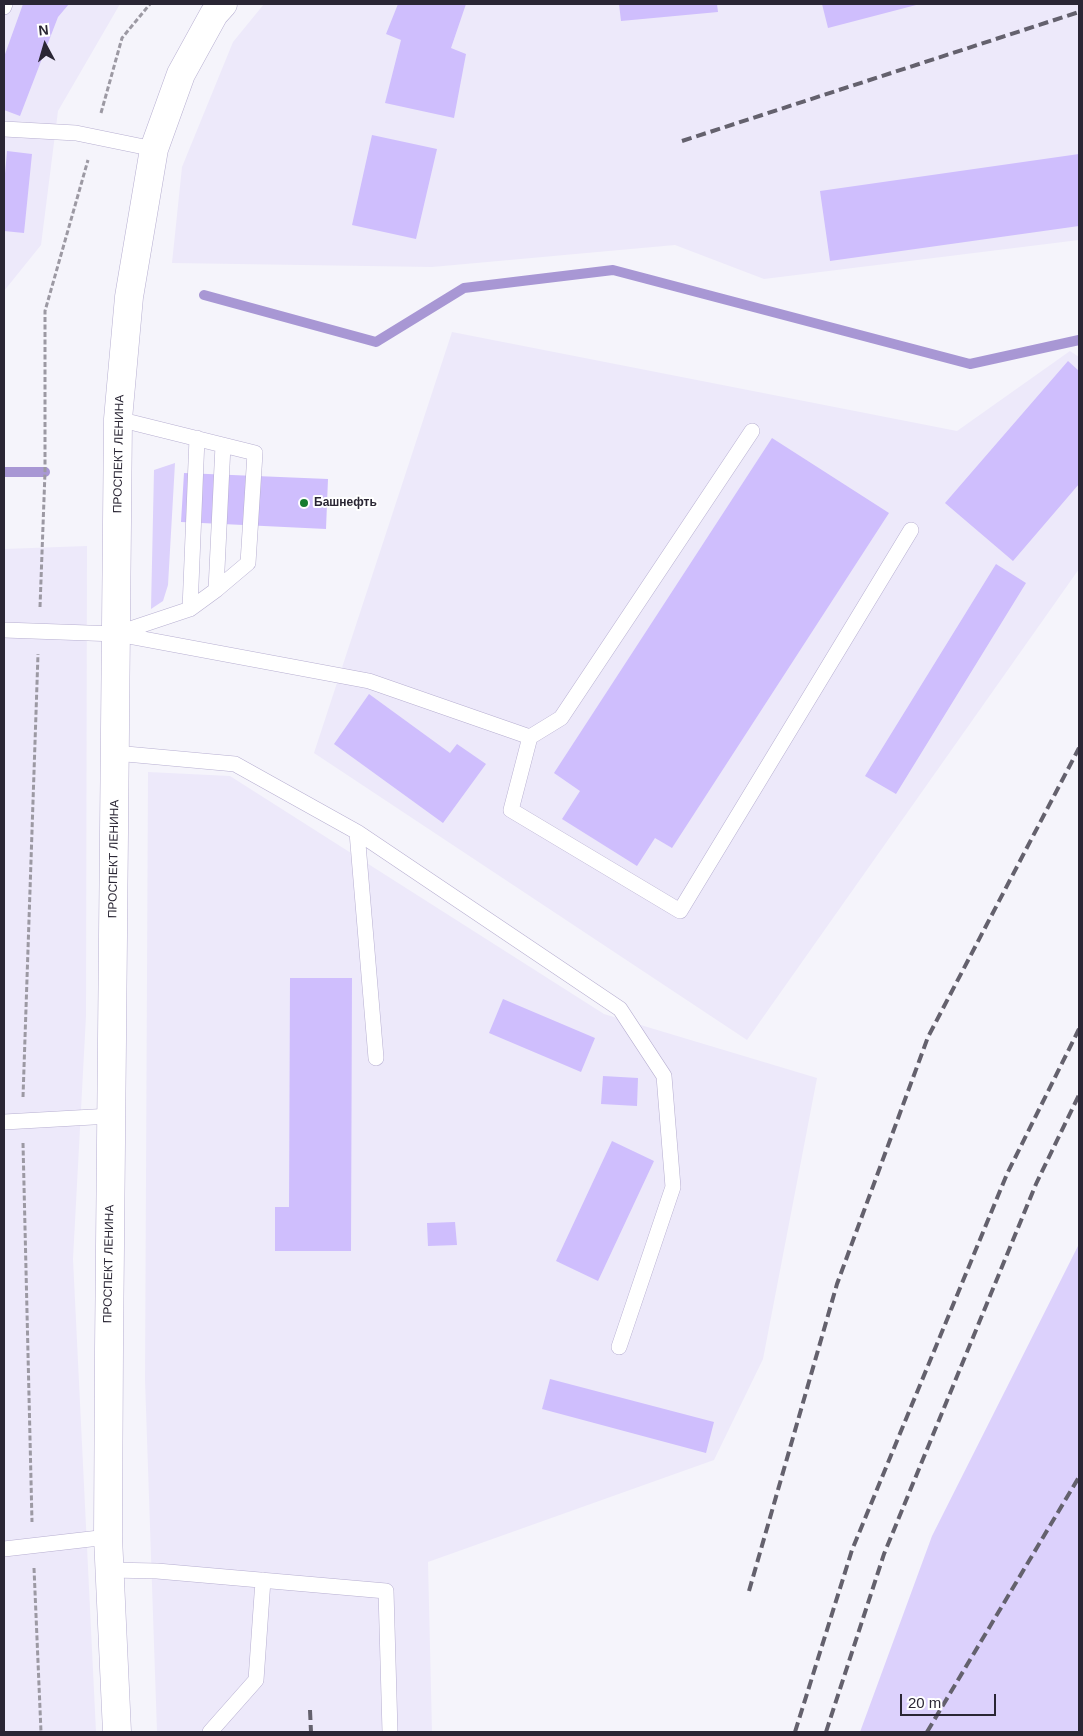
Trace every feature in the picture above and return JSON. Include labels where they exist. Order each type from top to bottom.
[{"type":"main road","name":"ПРОСПЕКТ ЛЕНИНА","points":[[117,1732],[108,1537],[118,419],[129,298],[154,149],[181,74],[214,14],[223,4]]},
{"type":"lane","points":[[4,129],[76,134],[154,149]]},
{"type":"lane","points":[[117,634],[190,609],[248,563],[255,453],[118,419]]},
{"type":"lane","points":[[752,431],[561,718],[530,737],[511,810],[680,911],[911,530]]},
{"type":"lane","points":[[190,609],[196,438]]},
{"type":"lane","points":[[216,590],[223,445]]},
{"type":"lane","points":[[4,630],[117,634],[369,681],[530,737]]},
{"type":"lane","points":[[116,753],[235,764],[358,832],[620,1010],[664,1076],[673,1187],[619,1347]]},
{"type":"lane","points":[[358,832],[376,1058]]},
{"type":"lane","points":[[4,1122],[111,1116]]},
{"type":"lane","points":[[4,1549],[108,1537]]},
{"type":"lane","points":[[110,1570],[157,1571],[386,1591],[390,1732]]},
{"type":"lane","points":[[210,1732],[256,1680],[263,1580]]},
{"type":"path","points":[[41,1732],[33,1546],[22,1121],[45,472],[45,311],[122,38],[150,4]]},
{"type":"shaded area","points":[[4,4],[120,4],[58,111],[41,245],[4,291]]},
{"type":"shaded area","points":[[264,4],[1079,4],[1079,240],[764,279],[675,245],[432,267],[172,263],[182,167],[233,42]]},
{"type":"shaded area","points":[[452,332],[957,431],[1070,351],[1079,357],[1079,569],[747,1040],[314,753]]},
{"type":"shaded area","points":[[175,463],[168,585],[163,601],[151,609],[154,470]]},
{"type":"shaded area","points":[[87,546],[86,1016],[73,1259],[96,1732],[4,1732],[4,549]]},
{"type":"shaded area","points":[[148,772],[230,776],[604,1014],[817,1078],[763,1359],[714,1460],[428,1562],[432,1732],[157,1732],[145,1380]]},
{"type":"shaded area","points":[[1079,1244],[1079,1732],[860,1732],[932,1536]]},
{"type":"building","points":[[23,4],[69,4],[58,17],[20,116],[4,110],[4,57]]},
{"type":"building","points":[[398,4],[466,4],[451,48],[466,54],[454,118],[385,103],[401,40],[386,34]]},
{"type":"building","points":[[619,4],[717,4],[718,12],[621,21]]},
{"type":"building","points":[[822,4],[920,4],[828,28]]},
{"type":"building","points":[[372,135],[437,149],[416,239],[352,225]]},
{"type":"building","points":[[7,151],[32,154],[24,233],[4,231],[4,185]]},
{"type":"building","points":[[1079,154],[1079,226],[830,261],[820,191]]},
{"type":"building","points":[[1068,361],[1079,371],[1079,484],[1013,561],[945,503]]},
{"type":"building","points":[[772,438],[889,513],[672,848],[655,838],[637,866],[562,819],[580,791],[554,773]]},
{"type":"building","points":[[184,473],[328,479],[326,529],[181,522]]},
{"type":"building","points":[[996,564],[1026,583],[896,794],[865,776]]},
{"type":"building","points":[[369,694],[450,753],[457,744],[486,764],[443,823],[334,744]]},
{"type":"building","points":[[290,978],[352,978],[351,1251],[275,1251],[275,1207],[289,1207]]},
{"type":"building","points":[[503,999],[595,1038],[581,1072],[489,1033]]},
{"type":"building","points":[[603,1076],[638,1078],[637,1106],[601,1104]]},
{"type":"building","points":[[612,1141],[654,1161],[598,1281],[556,1261]]},
{"type":"building","points":[[455,1222],[457,1245],[428,1246],[427,1223]]},
{"type":"building","points":[[550,1379],[714,1422],[706,1453],[542,1409]]},
{"type":"waterway","points":[[204,295],[376,342],[464,288],[613,270],[970,364],[1079,340]]},
{"type":"waterway","points":[[4,472],[45,472]]},
{"type":"railway","points":[[682,141],[1079,12]]},
{"type":"railway","points":[[749,1591],[837,1284],[928,1037],[1079,748]]},
{"type":"railway","points":[[795,1732],[852,1550],[1007,1174],[1079,1029]]},
{"type":"railway","points":[[826,1732],[884,1554],[1036,1184],[1079,1095]]},
{"type":"railway","points":[[927,1732],[1079,1477]]},
{"type":"railway","points":[[310,1710],[311,1732]]},
{"type":"place","name":"Башнефть","points":[[304,503]]}]
